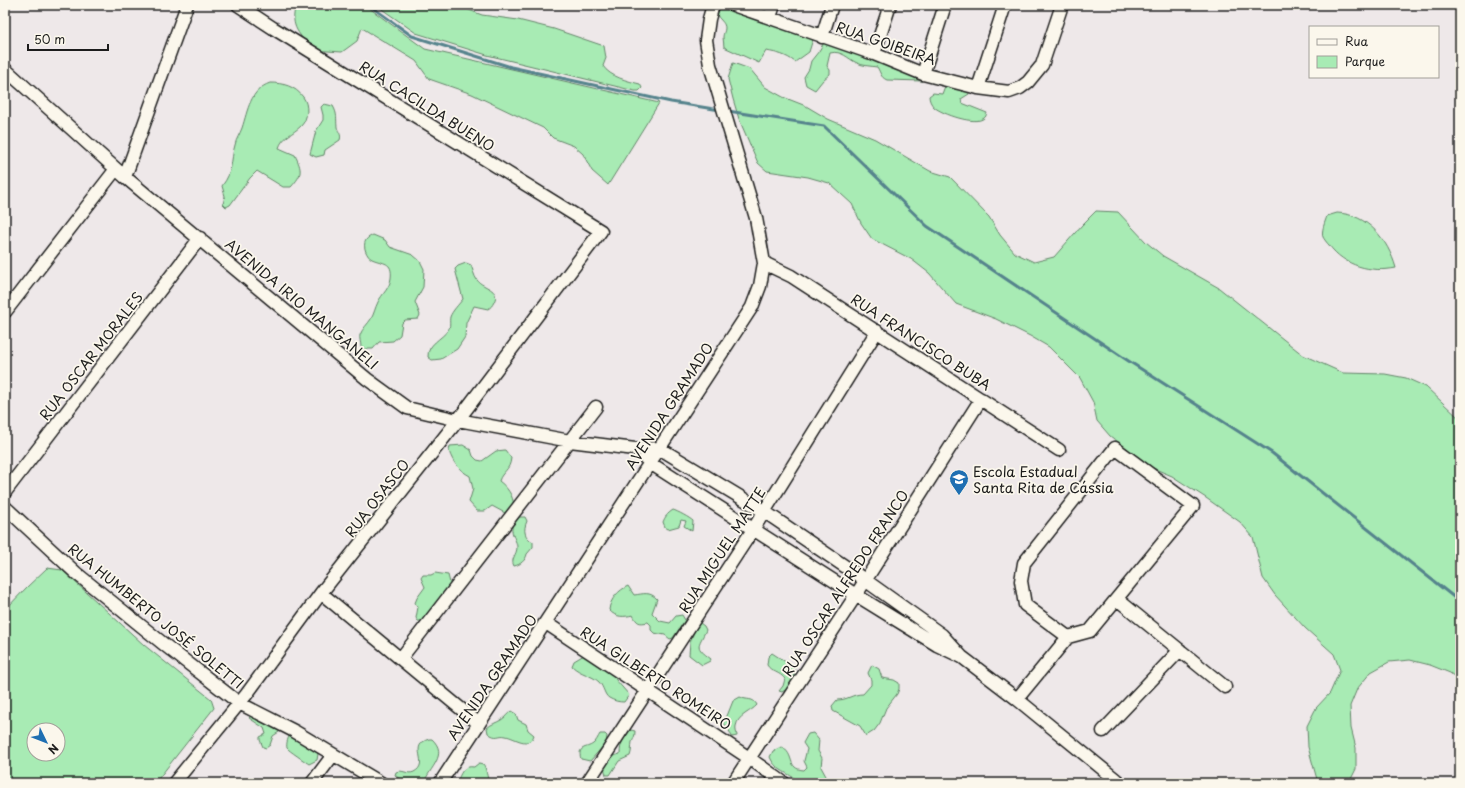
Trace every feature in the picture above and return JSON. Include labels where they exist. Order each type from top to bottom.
[{"type":"street","points":[[126,177],[187,5]]},
{"type":"street","name":"RUA CACILDA BUENO","points":[[238,5],[601,231]]},
{"type":"street","name":"AVENIDA GRAMADO","points":[[440,783],[478,723],[546,624],[752,307],[760,286],[764,263],[756,218],[740,164],[724,118],[710,65],[706,40],[713,5]]},
{"type":"street","name":"RUA GOIBEIRA","points":[[733,5],[874,54],[923,74],[978,88],[1009,92],[1020,88],[1028,82],[1042,65],[1062,5]]},
{"type":"street","points":[[770,17],[774,5]]},
{"type":"street","points":[[822,37],[832,5]]},
{"type":"street","points":[[874,54],[890,5]]},
{"type":"street","points":[[923,74],[945,5]]},
{"type":"street","points":[[978,88],[1005,5]]},
{"type":"street","name":"AVENIDA IRIO MANGANELI","points":[[5,69],[116,169],[367,379],[407,408],[458,420],[570,441],[635,449],[659,448]]},
{"type":"street","points":[[5,312],[116,169]]},
{"type":"street","name":"RUA OSASCO","points":[[174,783],[239,703],[321,593],[458,420],[601,231]]},
{"type":"street","name":"RUA OSCAR MORALES","points":[[5,492],[200,238]]},
{"type":"street","name":"RUA FRANCISCO BUBA","points":[[764,263],[791,276],[1059,450]]},
{"type":"street","name":"RUA MIGUEL MATTE","points":[[587,783],[754,528],[877,331]]},
{"type":"street","name":"RUA OSCAR ALFREDO FRANCO","points":[[733,783],[982,399]]},
{"type":"street","points":[[401,658],[596,407]]},
{"type":"street","points":[[659,448],[764,512],[865,580],[942,635],[962,657]]},
{"type":"street","points":[[1017,699],[1068,637],[1090,631],[1193,506],[1115,448],[1024,564],[1021,580],[1025,605],[1068,637]]},
{"type":"street","points":[[635,449],[650,463],[754,528],[856,595],[962,657],[1017,699],[1120,783]]},
{"type":"street","name":"RUA HUMBERTO JOSÉ SOLETTI","points":[[5,507],[76,573],[239,703],[294,731],[381,783]]},
{"type":"street","points":[[321,593],[478,723]]},
{"type":"street","points":[[1117,599],[1225,687]]},
{"type":"street","name":"RUA GILBERTO ROMEIRO","points":[[546,624],[749,758],[784,783]]},
{"type":"street","points":[[1103,731],[1180,650]]},
{"type":"street","points":[[312,783],[333,755]]},
{"type":"green space","points":[[296,5],[365,5],[425,49],[659,103],[608,185],[592,171],[583,154],[574,146],[553,138],[543,128],[472,94],[429,79],[416,61],[362,28],[357,41],[342,52],[313,50],[300,35],[295,25],[294,13]]},
{"type":"green space","points":[[376,5],[456,5],[482,15],[518,20],[554,29],[604,46],[606,58],[603,66],[606,70],[620,78],[640,84],[642,88],[639,91],[635,91],[487,55],[416,33]]},
{"type":"green space","points":[[721,6],[810,35],[813,39],[809,52],[795,62],[782,55],[766,51],[759,63],[724,47],[723,37],[725,29],[717,15]]},
{"type":"green space","points":[[826,39],[927,78],[923,81],[887,80],[882,76],[877,67],[859,64],[845,55],[834,52],[830,53],[827,66],[830,70],[830,74],[815,90],[806,85],[804,77],[809,69],[811,61]]},
{"type":"green space","points":[[733,63],[750,69],[765,87],[783,97],[806,106],[828,119],[875,139],[930,171],[950,177],[989,217],[1000,235],[1015,253],[1034,262],[1054,257],[1096,211],[1118,212],[1146,242],[1163,256],[1219,288],[1303,355],[1343,373],[1385,374],[1406,378],[1426,387],[1460,419],[1460,681],[1450,673],[1430,665],[1410,660],[1389,662],[1371,672],[1357,689],[1350,706],[1351,728],[1356,748],[1356,769],[1349,783],[1318,783],[1308,747],[1307,726],[1316,708],[1330,693],[1340,670],[1334,654],[1305,628],[1275,595],[1263,578],[1253,537],[1240,522],[1172,476],[1153,468],[1110,436],[1097,421],[1093,402],[1080,378],[1049,347],[996,319],[956,304],[929,273],[911,259],[872,239],[861,223],[852,204],[829,183],[808,177],[767,171],[758,163],[739,119],[728,79]]},
{"type":"green space","points":[[270,83],[280,84],[292,88],[300,93],[305,100],[307,112],[305,120],[298,129],[285,138],[280,144],[279,148],[295,155],[300,168],[298,179],[291,187],[283,187],[257,171],[230,205],[226,207],[223,204],[225,196],[222,186],[230,170],[236,141],[251,101],[258,90]]},
{"type":"green space","points":[[949,84],[968,90],[969,94],[961,99],[962,103],[987,113],[985,117],[974,121],[967,120],[951,116],[934,107],[930,102],[929,96],[933,93],[942,94],[945,86]]},
{"type":"green space","points":[[324,104],[333,106],[335,109],[340,140],[325,150],[324,155],[316,157],[310,154],[316,131],[323,120],[321,107]]},
{"type":"green space","points":[[1337,213],[1358,218],[1375,230],[1388,248],[1396,268],[1377,269],[1359,266],[1350,263],[1335,252],[1323,238],[1322,232],[1327,216]]},
{"type":"green space","points":[[373,235],[385,240],[390,247],[413,255],[420,261],[424,269],[423,287],[415,302],[420,315],[418,319],[405,320],[402,323],[400,335],[393,341],[379,342],[373,349],[365,349],[361,347],[360,335],[371,319],[378,302],[388,288],[391,278],[389,266],[368,256],[365,242]]},
{"type":"green space","points":[[466,263],[471,265],[477,280],[493,291],[496,298],[491,307],[488,309],[474,306],[466,323],[465,337],[457,349],[441,359],[432,360],[428,357],[428,352],[432,345],[448,330],[451,315],[463,299],[455,269]]},
{"type":"green space","points":[[463,445],[471,450],[473,456],[477,460],[482,461],[496,451],[505,450],[511,458],[508,468],[499,481],[505,486],[511,495],[514,506],[510,511],[505,513],[492,506],[485,511],[477,511],[469,502],[473,489],[470,476],[457,466],[449,451],[450,446]]},
{"type":"green space","points":[[673,510],[693,521],[692,531],[684,526],[686,521],[681,520],[679,526],[668,529],[665,527],[663,522],[665,517]]},
{"type":"green space","points":[[518,517],[525,517],[527,521],[525,533],[526,536],[533,542],[533,547],[522,562],[514,566],[513,559],[517,547],[512,533],[512,526]]},
{"type":"green space","points":[[47,568],[62,570],[144,645],[211,699],[214,708],[155,783],[5,783],[5,610]]},
{"type":"green space","points":[[435,573],[448,575],[450,589],[422,621],[418,621],[416,618],[418,607],[415,603],[425,587],[421,578],[423,575],[431,575]]},
{"type":"green space","points":[[628,586],[634,595],[649,594],[657,599],[652,613],[660,621],[670,623],[676,616],[682,615],[685,620],[673,638],[670,639],[665,635],[654,633],[648,622],[639,622],[633,615],[620,616],[609,610],[611,602],[616,595]]},
{"type":"green space","points":[[700,623],[706,630],[699,646],[700,649],[711,659],[702,665],[689,655],[690,642]]},
{"type":"green space","points":[[772,653],[795,668],[792,682],[788,688],[782,692],[779,691],[783,686],[785,679],[767,665],[768,657]]},
{"type":"green space","points":[[584,655],[614,674],[616,680],[629,695],[624,702],[609,698],[599,682],[572,666],[574,661]]},
{"type":"green space","points":[[872,665],[879,669],[882,678],[894,680],[899,683],[899,689],[886,708],[880,723],[874,731],[866,736],[860,726],[833,711],[832,706],[837,700],[863,694],[871,685],[871,680],[868,673]]},
{"type":"green space","points":[[740,697],[752,700],[757,705],[739,719],[736,727],[737,736],[732,737],[727,726],[723,724],[723,720],[727,716],[733,701]]},
{"type":"green space","points":[[511,711],[516,714],[518,720],[526,724],[528,730],[534,735],[532,739],[522,742],[510,737],[493,736],[488,733],[487,728],[502,719]]},
{"type":"green space","points":[[252,715],[280,728],[279,732],[273,736],[270,745],[266,748],[263,747],[260,740],[260,737],[266,734],[264,728],[249,718]]},
{"type":"green space","points":[[631,730],[635,731],[635,733],[630,756],[619,761],[610,775],[606,775],[604,767],[610,757],[620,754],[622,741]]},
{"type":"green space","points":[[813,733],[819,740],[818,751],[822,758],[821,767],[828,783],[795,783],[794,778],[777,767],[770,757],[773,751],[781,747],[786,750],[795,767],[804,770],[807,767],[804,761],[807,749],[803,743],[808,734]]},
{"type":"green space","points":[[600,734],[605,734],[607,736],[606,743],[590,761],[581,759],[581,750],[594,743]]},
{"type":"green space","points":[[290,735],[316,752],[318,754],[317,760],[309,764],[288,749],[287,743]]},
{"type":"green space","points":[[432,739],[437,745],[439,751],[436,761],[424,783],[408,782],[398,778],[395,775],[396,772],[401,771],[412,773],[419,768],[420,746],[423,742]]},
{"type":"green space","points":[[479,763],[483,764],[490,783],[457,783],[462,771],[467,767],[474,767]]},
{"type":"waterway","points":[[369,5],[412,36],[511,67],[671,102],[720,110]]},
{"type":"waterway","points":[[728,111],[824,126],[927,226],[1127,360],[1272,453],[1460,602]]},
{"type":"place","name":"Escola Estadual Santa Rita de Cássia","points":[[959,496]]}]
